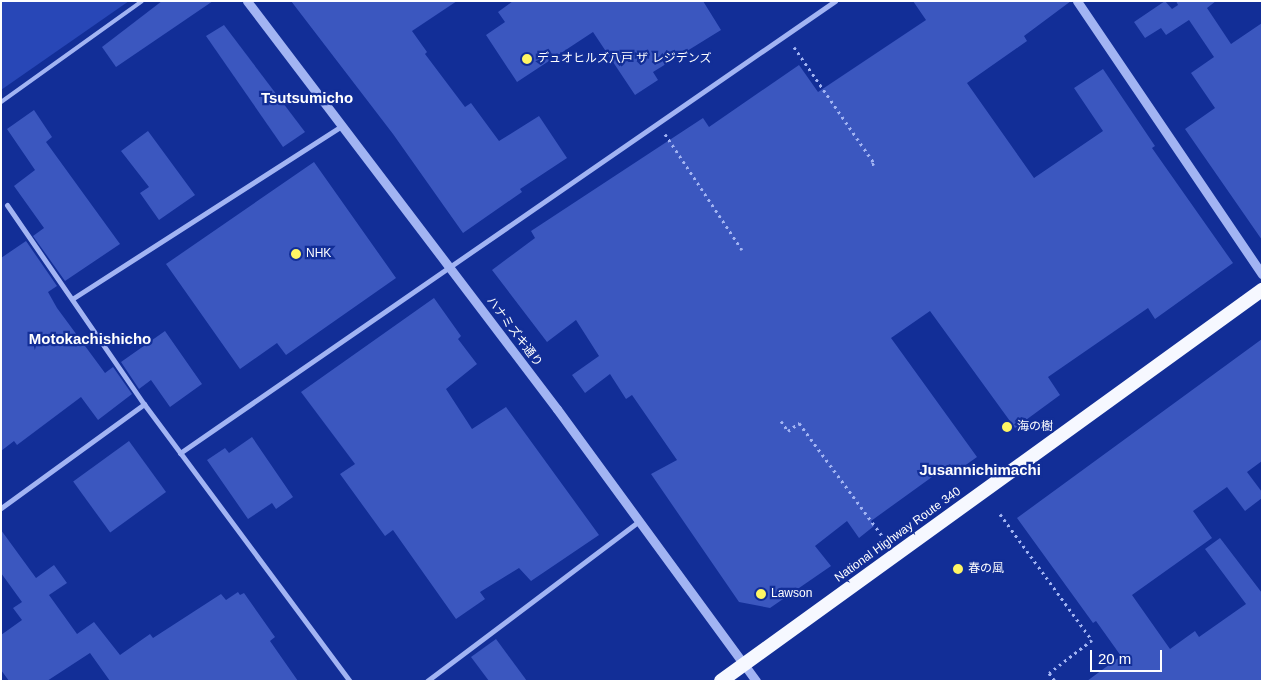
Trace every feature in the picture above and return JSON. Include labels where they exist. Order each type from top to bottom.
[{"type":"highway","name":"National Highway Route 340","points":[[721,681],[1262,290]]},
{"type":"street","name":"ハナミズキ通り","points":[[247,1],[449,266],[756,681]]},
{"type":"street","points":[[180,452],[836,1]]},
{"type":"street","points":[[1077,1],[1262,274]]},
{"type":"street","points":[[72,299],[343,125]]},
{"type":"street","points":[[7,205],[144,404],[350,681]]},
{"type":"street","points":[[1,508],[144,404]]},
{"type":"street","points":[[427,681],[638,522]]},
{"type":"lane","points":[[1,102],[142,1]]},
{"type":"path","points":[[786,35],[874,163],[870,166]]},
{"type":"path","points":[[658,123],[742,250]]},
{"type":"path","points":[[781,421],[788,431],[799,423],[883,537]]},
{"type":"path","points":[[1000,514],[1092,640],[1049,673],[1055,681]]},
{"type":"shaded area","points":[[1,1],[129,1],[1,90]]},
{"type":"building","points":[[162,1],[213,1],[116,67],[102,47]]},
{"type":"building","points":[[291,1],[457,1],[412,31],[427,52],[425,54],[465,107],[471,103],[499,141],[539,116],[567,158],[520,189],[522,192],[463,233],[393,134]]},
{"type":"building","points":[[513,1],[703,1],[721,30],[653,72],[658,80],[635,95],[593,32],[517,82],[486,35],[505,22],[498,12]]},
{"type":"building","points":[[913,1],[1071,1],[1024,36],[1027,41],[967,83],[1034,178],[1103,131],[1074,88],[1103,69],[1155,146],[1152,148],[1233,263],[1155,319],[1148,308],[1048,377],[1060,395],[1015,428],[930,311],[891,338],[977,457],[956,472],[950,464],[871,521],[874,526],[859,538],[847,521],[815,546],[831,566],[770,608],[739,602],[651,474],[677,460],[632,395],[626,399],[610,374],[585,393],[572,375],[599,356],[576,320],[547,342],[492,270],[535,238],[531,231],[703,118],[709,127],[799,65],[818,92],[926,20]]},
{"type":"building","points":[[1165,1],[1172,9],[1178,5],[1176,1],[1216,1],[1207,8],[1231,44],[1262,23],[1262,240],[1185,129],[1215,108],[1191,73],[1214,57],[1189,20],[1166,35],[1161,28],[1145,38],[1134,22]]},
{"type":"building","points":[[224,25],[305,132],[283,147],[206,36]]},
{"type":"building","points":[[34,110],[52,137],[46,142],[120,244],[65,281],[33,236],[44,228],[14,186],[35,170],[7,129]]},
{"type":"building","points":[[148,131],[195,195],[159,220],[140,193],[149,187],[121,151]]},
{"type":"building","name":"NHK","points":[[314,162],[396,278],[286,355],[277,343],[240,369],[166,264]]},
{"type":"building","points":[[26,241],[57,286],[48,292],[57,308],[105,373],[113,367],[132,394],[98,420],[81,397],[17,445],[14,441],[1,451],[1,258]]},
{"type":"building","points":[[434,298],[461,336],[458,339],[477,364],[446,389],[472,429],[506,407],[599,535],[531,581],[519,568],[480,592],[485,599],[456,619],[393,530],[385,536],[340,474],[355,464],[301,392]]},
{"type":"building","points":[[165,331],[202,384],[170,407],[151,380],[139,389],[121,362]]},
{"type":"building","points":[[1262,339],[1262,461],[1247,472],[1262,492],[1262,498],[1245,511],[1227,487],[1193,511],[1212,538],[1132,595],[1170,649],[1195,631],[1199,637],[1246,604],[1205,549],[1220,538],[1262,593],[1262,681],[1087,681],[1121,656],[1096,621],[1093,623],[1017,518]]},
{"type":"building","points":[[252,437],[293,497],[276,509],[272,503],[248,519],[207,460],[225,448],[229,453]]},
{"type":"building","points":[[129,441],[166,492],[110,533],[73,482]]},
{"type":"building","points":[[1,530],[36,578],[54,565],[67,583],[49,595],[77,634],[94,622],[120,655],[150,634],[153,638],[221,594],[226,600],[238,592],[240,595],[244,593],[275,637],[270,641],[298,681],[110,681],[90,653],[47,681],[9,681],[1,670],[1,635],[22,620],[13,608],[22,602],[1,573]]},
{"type":"building","points":[[496,639],[527,681],[489,681],[471,657]]},
{"type":"place","name":"デュオヒルズ八戸 ザ レジデンズ","points":[[527,59]]},
{"type":"place","name":"NHK","points":[[296,254]]},
{"type":"place","name":"海の樹","points":[[1007,427]]},
{"type":"place","name":"春の風","points":[[958,569]]},
{"type":"place","name":"Lawson","points":[[761,594]]},
{"type":"district","name":"Tsutsumicho","points":[[307,98]]},
{"type":"district","name":"Motokachishicho","points":[[90,339]]},
{"type":"district","name":"Jusannichimachi","points":[[980,470]]}]
